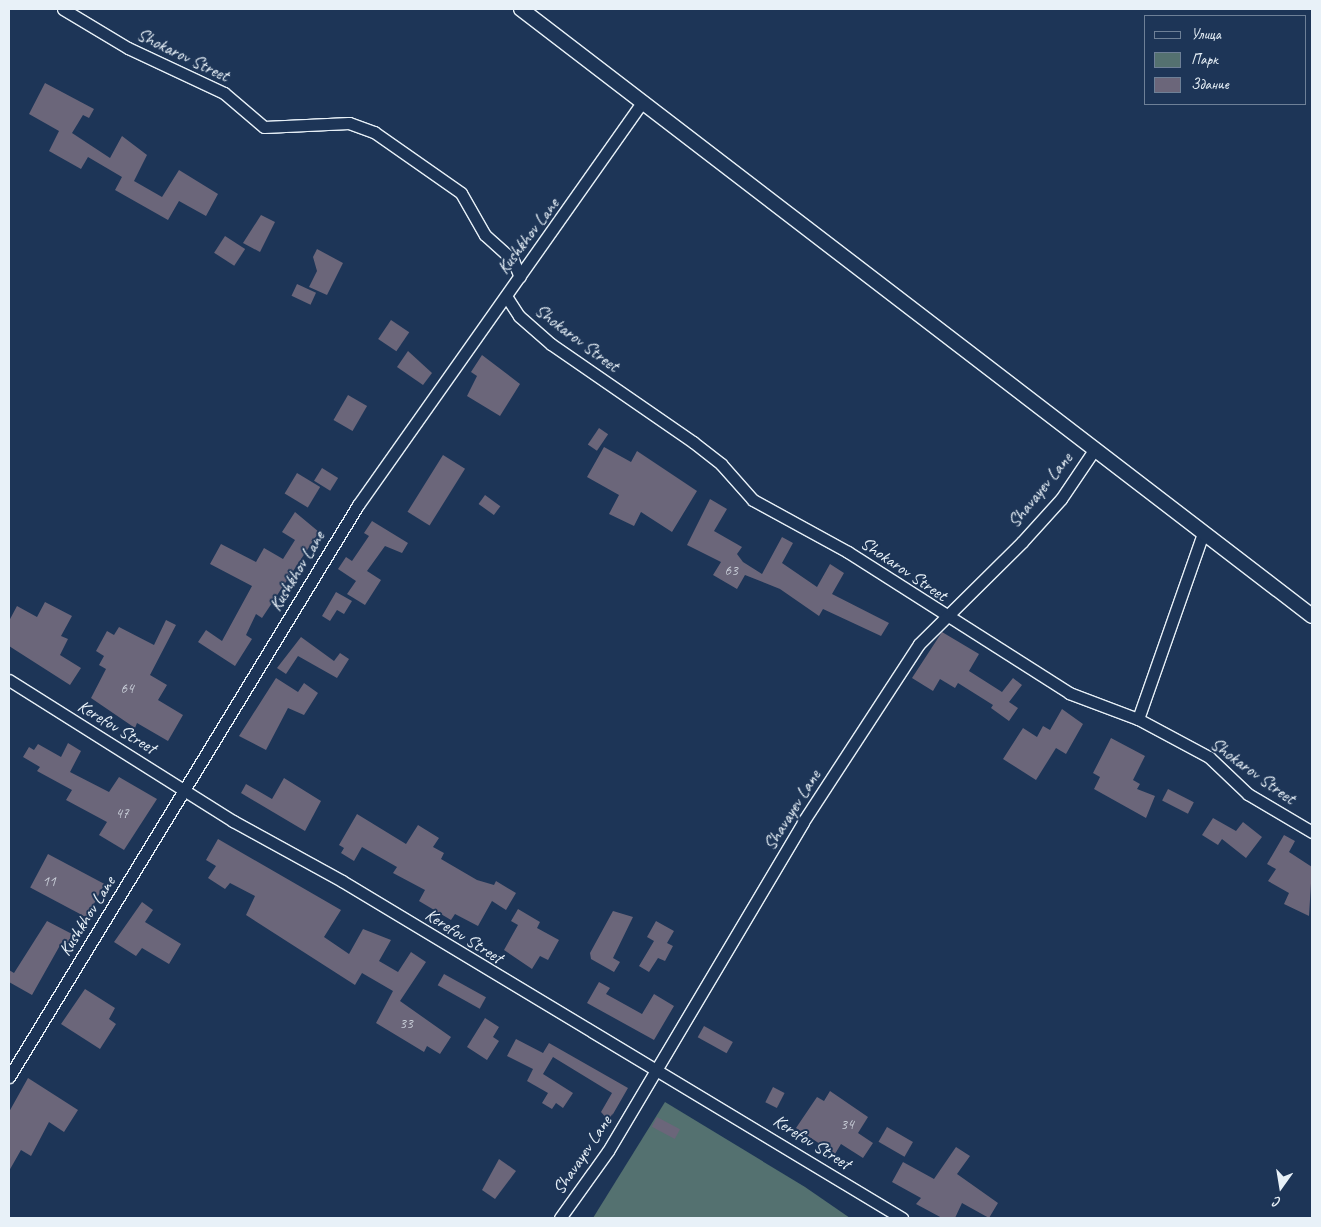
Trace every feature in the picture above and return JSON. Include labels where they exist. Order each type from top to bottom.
[{"type":"street","name":"Shokarov Street","points":[[63,9],[128,48],[224,93],[264,127],[349,124],[374,132],[461,193],[485,235],[513,260],[520,277]]},
{"type":"street","points":[[520,9],[643,101],[1312,616]]},
{"type":"street","name":"Kushkhov Lane","points":[[9,1077],[186,791],[358,505],[643,101]]},
{"type":"street","name":"Shokarov Street","points":[[506,296],[519,316],[562,353],[693,442],[721,464],[753,500],[848,552],[943,616],[1082,700],[1138,719],[1209,757],[1248,794],[1312,832]]},
{"type":"street","name":"Shavayev Lane","points":[[560,1218],[656,1071],[804,822],[919,644],[943,616],[1022,542],[1061,499],[1094,450]]},
{"type":"street","points":[[1138,719],[1203,533]]},
{"type":"street","name":"Kerefov Street","points":[[9,680],[186,791],[902,1218]]},
{"type":"green space","points":[[665,1102],[805,1187],[850,1218],[593,1218]]},
{"type":"building","points":[[45,83],[94,109],[89,118],[83,115],[72,133],[110,158],[122,136],[147,155],[134,181],[162,197],[179,170],[218,194],[206,216],[179,201],[168,220],[115,190],[122,177],[88,157],[81,169],[49,151],[59,131],[29,114]]},
{"type":"building","points":[[261,215],[275,222],[260,252],[243,243]]},
{"type":"building","points":[[225,236],[245,249],[234,266],[214,253]]},
{"type":"building","points":[[317,249],[343,263],[327,295],[309,287],[317,271],[313,257]]},
{"type":"building","points":[[297,284],[316,293],[311,305],[292,296]]},
{"type":"building","points":[[391,320],[409,332],[396,351],[378,339]]},
{"type":"building","points":[[408,351],[432,373],[423,385],[397,367]]},
{"type":"building","points":[[482,355],[520,384],[500,416],[467,396],[477,376],[471,372]]},
{"type":"building","points":[[348,395],[367,406],[353,431],[334,420]]},
{"type":"building","points":[[599,428],[608,434],[597,451],[588,445]]},
{"type":"building","points":[[604,447],[631,462],[637,451],[697,491],[672,532],[641,512],[634,526],[609,514],[619,495],[587,477]]},
{"type":"building","points":[[443,455],[465,469],[430,526],[407,512]]},
{"type":"building","points":[[322,468],[338,478],[330,491],[314,481]]},
{"type":"building","points":[[297,473],[320,487],[308,507],[285,494]]},
{"type":"building","points":[[485,495],[500,506],[494,515],[479,504]]},
{"type":"building","points":[[710,499],[727,509],[714,531],[742,547],[737,554],[743,562],[762,574],[782,537],[793,543],[782,563],[817,587],[830,564],[844,573],[832,594],[889,623],[881,636],[823,609],[819,616],[780,589],[745,575],[737,589],[713,575],[721,562],[687,545]]},
{"type":"building","points":[[295,512],[319,532],[262,618],[256,614],[246,635],[252,639],[235,666],[198,642],[206,630],[222,641],[252,586],[210,564],[221,544],[256,562],[264,548],[283,559],[295,540],[282,532]]},
{"type":"building","points":[[372,521],[408,543],[402,553],[385,546],[367,571],[381,580],[365,605],[347,594],[356,581],[338,569],[346,557],[352,561],[369,536],[364,533]]},
{"type":"building","points":[[336,592],[352,601],[344,614],[337,610],[330,621],[322,616]]},
{"type":"building","points":[[45,602],[72,616],[61,636],[68,639],[60,655],[81,668],[70,685],[9,646],[9,621],[17,606],[37,617]]},
{"type":"building","points":[[166,620],[176,625],[150,675],[167,685],[158,700],[183,715],[168,741],[137,723],[135,728],[91,698],[106,669],[99,665],[104,656],[96,651],[107,631],[114,635],[119,627],[154,645]]},
{"type":"building","points":[[942,632],[979,654],[969,671],[1002,692],[1013,678],[1022,685],[1009,702],[1018,708],[1009,721],[991,708],[993,705],[958,683],[955,688],[940,679],[933,691],[912,678]]},
{"type":"building","points":[[301,637],[334,661],[340,653],[349,659],[337,678],[298,656],[286,674],[277,668]]},
{"type":"building","points":[[276,678],[298,692],[304,683],[318,693],[304,715],[288,708],[266,750],[239,736]]},
{"type":"building","points":[[1062,709],[1083,724],[1066,754],[1056,748],[1036,780],[1003,759],[1023,728],[1037,737],[1043,726],[1050,730]]},
{"type":"building","points":[[1111,738],[1145,756],[1133,780],[1140,784],[1137,789],[1155,796],[1146,818],[1094,789],[1100,777],[1093,773]]},
{"type":"building","points":[[68,743],[81,751],[70,772],[109,792],[119,777],[157,799],[124,850],[99,835],[107,822],[66,800],[72,790],[37,771],[40,767],[23,757],[29,747],[34,750],[38,744],[61,757]]},
{"type":"building","points":[[284,778],[321,801],[305,831],[241,793],[246,784],[272,799]]},
{"type":"building","points":[[1168,789],[1194,802],[1188,814],[1162,801]]},
{"type":"building","points":[[357,814],[406,844],[418,825],[439,838],[433,847],[444,853],[441,859],[477,880],[494,885],[496,881],[516,893],[506,910],[492,901],[478,926],[455,914],[451,920],[419,901],[425,890],[393,873],[397,867],[362,847],[354,861],[341,853],[344,848],[339,845]]},
{"type":"building","points":[[1213,818],[1236,831],[1243,822],[1262,837],[1246,858],[1222,839],[1218,845],[1202,835]]},
{"type":"building","points":[[1284,835],[1295,841],[1289,852],[1312,867],[1309,916],[1284,904],[1289,893],[1268,881],[1276,869],[1267,864]]},
{"type":"building","points":[[218,839],[341,910],[324,937],[349,954],[363,929],[391,940],[379,961],[398,972],[411,952],[426,962],[400,1001],[451,1037],[440,1054],[427,1046],[424,1052],[376,1023],[393,991],[362,973],[355,985],[246,915],[255,896],[230,883],[225,889],[208,878],[216,866],[206,860]]},
{"type":"building","points":[[48,854],[105,884],[87,918],[30,888]]},
{"type":"building","points":[[142,902],[153,910],[145,922],[181,944],[169,964],[142,948],[136,956],[114,942]]},
{"type":"building","points":[[518,909],[540,922],[537,928],[559,940],[548,960],[540,956],[532,969],[504,950],[518,925],[511,921]]},
{"type":"building","points":[[613,911],[633,917],[613,958],[620,962],[614,972],[591,959],[590,953]]},
{"type":"building","points":[[47,921],[72,934],[68,943],[63,940],[32,995],[9,982],[9,970],[14,973]]},
{"type":"building","points":[[656,921],[674,931],[667,943],[673,946],[665,961],[658,958],[649,972],[639,966],[654,941],[647,937]]},
{"type":"building","points":[[444,974],[486,997],[480,1009],[438,985]]},
{"type":"building","points":[[599,982],[610,988],[606,994],[642,1014],[654,994],[674,1006],[654,1040],[587,1003]]},
{"type":"building","points":[[85,989],[115,1008],[109,1019],[116,1024],[100,1049],[61,1024]]},
{"type":"building","points":[[485,1018],[499,1027],[493,1037],[499,1041],[487,1060],[467,1047]]},
{"type":"building","points":[[704,1026],[733,1042],[727,1053],[698,1037]]},
{"type":"building","points":[[516,1039],[543,1053],[549,1043],[628,1088],[609,1121],[601,1112],[612,1093],[553,1057],[543,1074],[573,1093],[563,1108],[556,1103],[552,1109],[542,1103],[548,1093],[527,1081],[533,1069],[507,1056]]},
{"type":"building","points":[[28,1078],[78,1110],[64,1132],[49,1122],[31,1156],[21,1150],[9,1171],[9,1112]]},
{"type":"building","points":[[773,1087],[785,1093],[777,1108],[765,1102]]},
{"type":"building","points":[[830,1091],[868,1117],[858,1133],[873,1143],[863,1158],[841,1144],[835,1154],[796,1128],[817,1097],[824,1101]]},
{"type":"building","points":[[657,1117],[680,1129],[675,1139],[652,1127]]},
{"type":"building","points":[[887,1127],[913,1142],[904,1157],[878,1142]]},
{"type":"building","points":[[956,1147],[970,1156],[957,1174],[998,1203],[989,1218],[962,1203],[955,1218],[942,1218],[916,1204],[921,1198],[892,1182],[903,1162],[934,1179]]},
{"type":"building","points":[[499,1159],[516,1171],[495,1199],[482,1190]]}]
